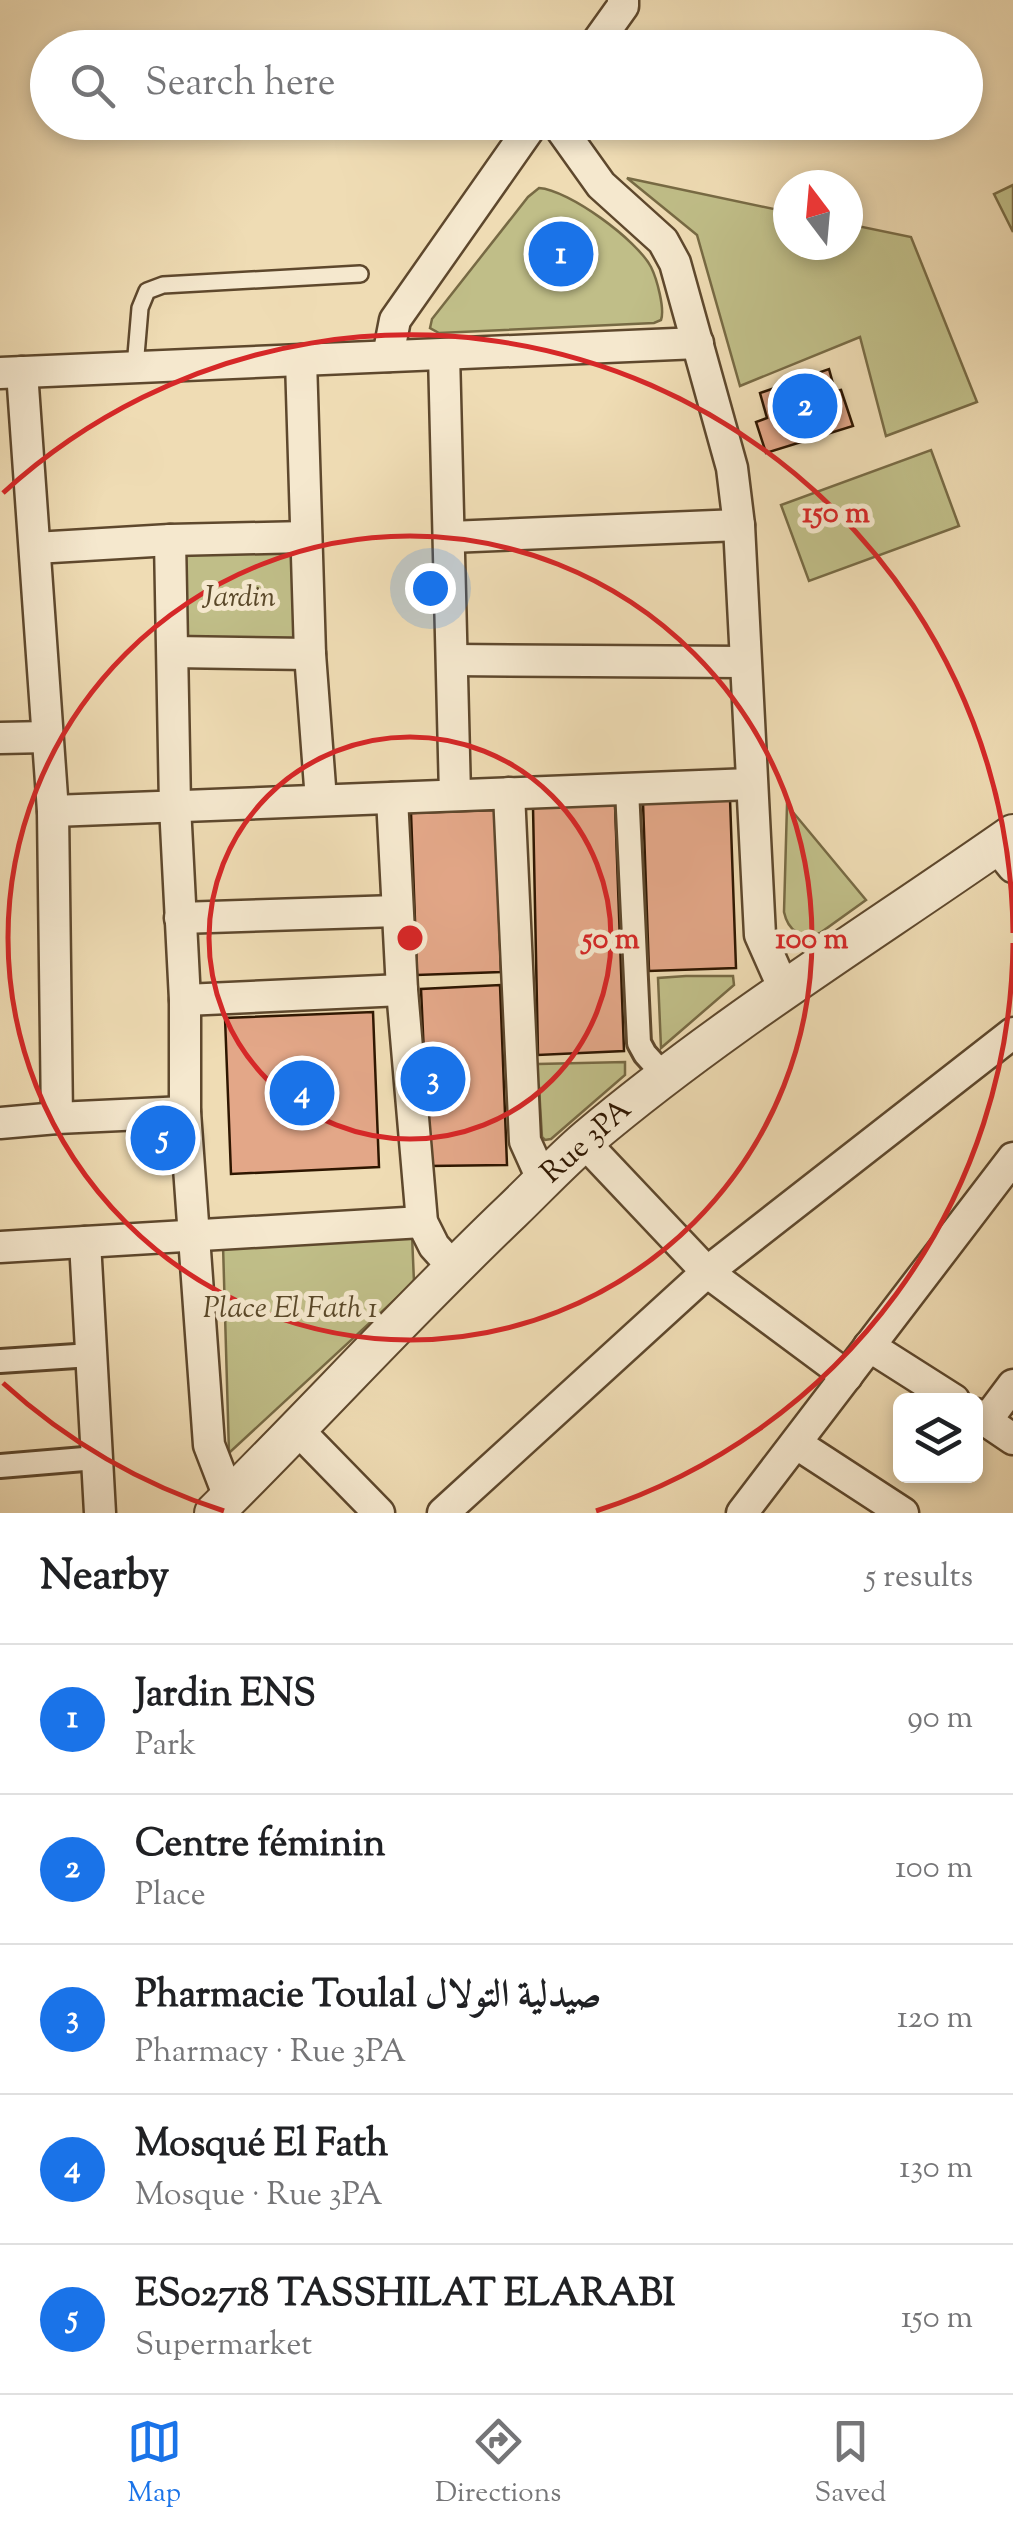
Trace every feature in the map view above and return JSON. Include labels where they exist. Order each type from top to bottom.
[{"type":"street","points":[[605,30],[623,0]]},
{"type":"street","points":[[388,356],[395,320],[521,140]]},
{"type":"street","points":[[569,140],[601,185],[663,241],[675,263],[732,468],[739,525],[760,935],[784,988]]},
{"type":"street","points":[[58,1118],[52,810],[34,548],[11,372],[698,344]]},
{"type":"street","points":[[444,354],[455,795]]},
{"type":"street","points":[[301,360],[310,654],[321,800]]},
{"type":"street","points":[[450,536],[739,525]]},
{"type":"street","points":[[34,548],[306,536]]},
{"type":"street","points":[[170,540],[185,1112],[209,1445],[222,1505]]},
{"type":"street","points":[[173,652],[310,654]]},
{"type":"street","points":[[453,660],[744,662]]},
{"type":"street","points":[[0,738],[47,737]]},
{"type":"street","points":[[52,810],[751,784]]},
{"type":"street","points":[[628,788],[639,1043],[664,1075]]},
{"type":"street","points":[[509,793],[524,1141],[543,1181]]},
{"type":"street","points":[[392,798],[402,990],[422,1222],[434,1246],[454,1266]]},
{"type":"street","name":"Rue 3PA","points":[[222,1505],[454,1266],[584,1142],[664,1075],[784,988],[1007,849]]},
{"type":"street","points":[[180,918],[398,911]]},
{"type":"street","points":[[184,1000],[402,990]]},
{"type":"street","points":[[442,1513],[707,1272],[1013,1033]]},
{"type":"street","points":[[0,1123],[185,1112]]},
{"type":"street","points":[[584,1142],[707,1272],[847,1376]]},
{"type":"street","points":[[742,1513],[1013,1158]]},
{"type":"street","points":[[0,1247],[422,1222]]},
{"type":"street","points":[[85,1242],[100,1513]]},
{"type":"street","points":[[869,1346],[943,1393]]},
{"type":"street","points":[[0,1361],[91,1355]]},
{"type":"street","points":[[983,1416],[1013,1385]]},
{"type":"street","points":[[983,1419],[1013,1439]]},
{"type":"street","points":[[298,1430],[378,1513]]},
{"type":"street","points":[[798,1444],[903,1513]]},
{"type":"street","points":[[0,1466],[96,1458]]},
{"type":"lane","points":[[135,367],[140,308],[146,291],[163,286],[360,274]]},
{"type":"green space","points":[[627,178],[773,209],[773,260],[863,260],[863,227],[911,237],[977,402],[886,436],[860,337],[740,386],[697,235]]},
{"type":"green space","points":[[1013,185],[1013,232],[994,194]]},
{"type":"green space","points":[[539,188],[584,207],[632,244],[651,267],[658,286],[661,320],[439,333],[430,328],[432,319]]},
{"type":"green space","points":[[931,450],[959,526],[809,581],[781,505]]},
{"type":"green space","name":"Jardin","points":[[293,547],[298,646],[184,649],[180,552]]},
{"type":"green space","points":[[787,805],[866,900],[813,935],[796,932],[784,912]]},
{"type":"green space","points":[[733,976],[734,985],[661,1048],[658,978]]},
{"type":"green space","points":[[625,1062],[625,1075],[551,1139],[542,1137],[538,1064]]},
{"type":"green space","name":"Place El Fath 1","points":[[412,1235],[414,1282],[229,1453],[223,1245]]},
{"type":"building","points":[[829,369],[835,391],[841,390],[853,426],[766,453],[756,422],[767,418],[760,393]]},
{"type":"building","points":[[730,799],[736,968],[649,971],[643,803]]},
{"type":"building","points":[[615,804],[624,1051],[538,1055],[533,807]]},
{"type":"building","points":[[495,810],[501,972],[417,975],[411,813]]},
{"type":"building","points":[[500,985],[507,1165],[429,1166],[421,989]]},
{"type":"building","points":[[373,1012],[379,1167],[231,1174],[225,1018]]},
{"type":"place","name":"Jardin ENS","points":[[561,254]]},
{"type":"place","name":"Centre féminin","points":[[805,406]]},
{"type":"place","name":"Pharmacie Toulal صيدلية التولال","points":[[433,1079]]},
{"type":"place","name":"Mosqué El Fath","points":[[302,1093]]},
{"type":"place","name":"ES02718 TASSHILAT ELARABI","points":[[163,1138]]}]
